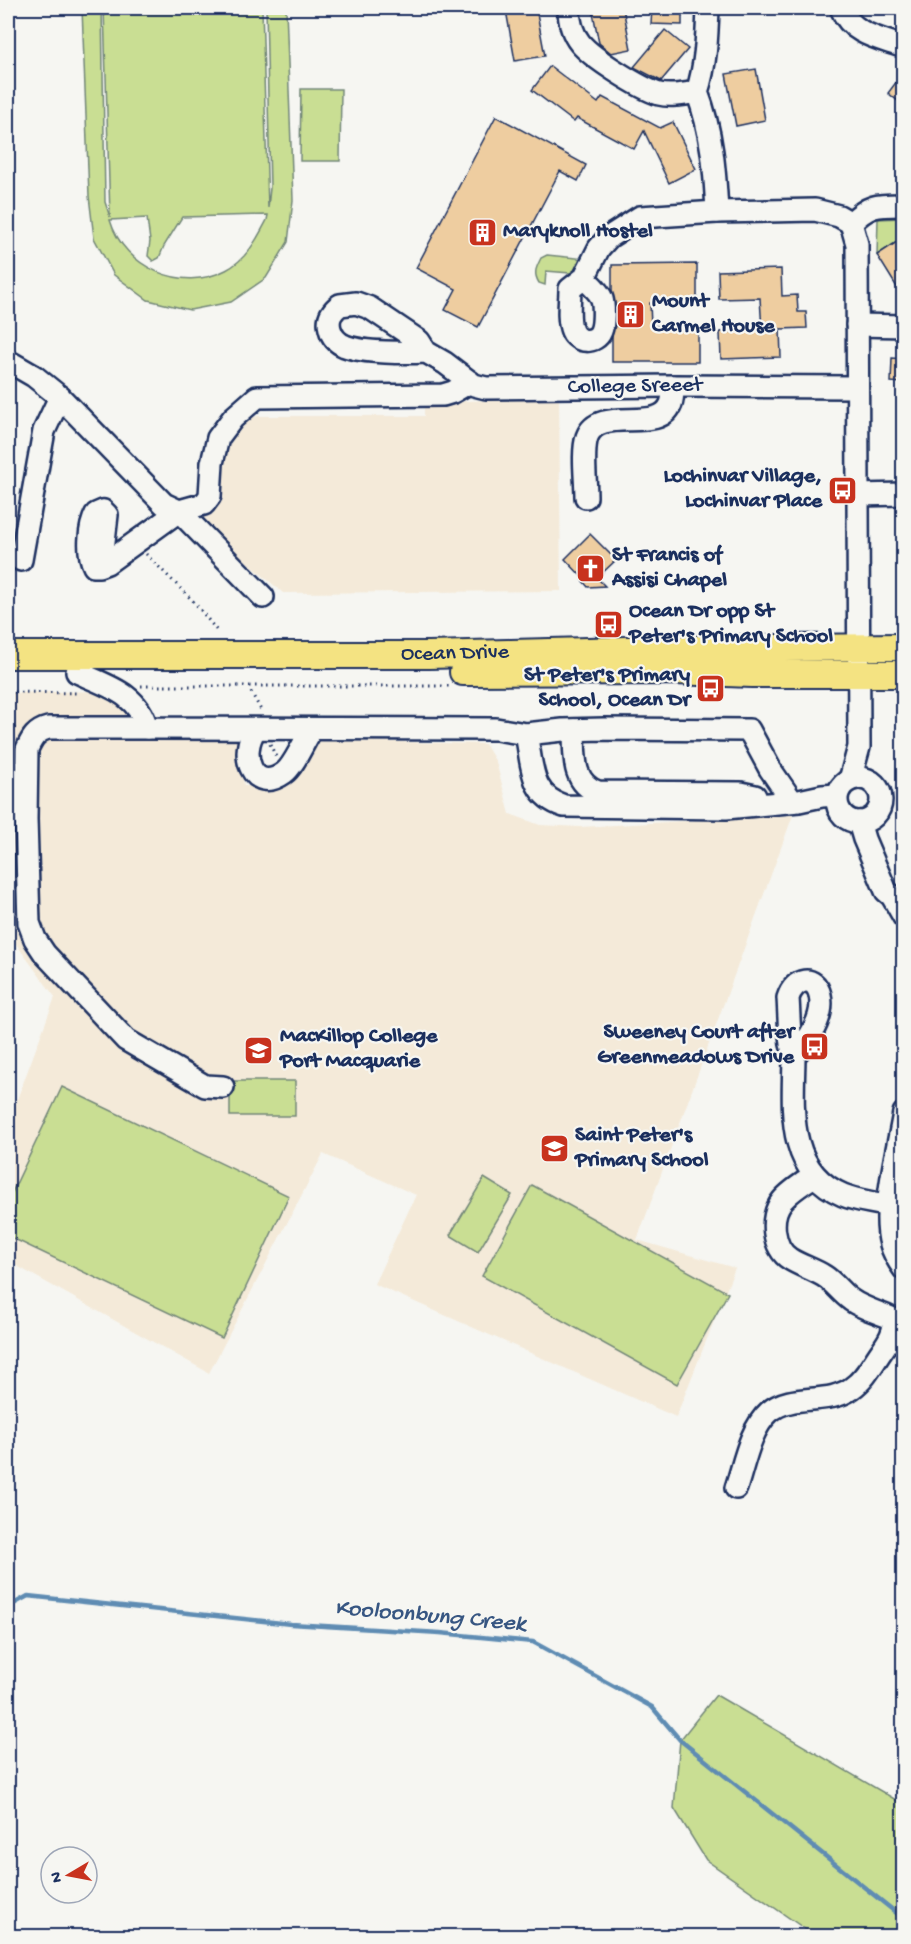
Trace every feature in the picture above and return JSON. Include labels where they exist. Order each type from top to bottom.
[{"type":"main road","name":"Ocean Drive","points":[[8,655],[429,655],[666,649],[903,647]]},
{"type":"main road","name":"Ocean Drive","points":[[8,672],[76,682],[675,671],[752,674],[903,674]]},
{"type":"street","points":[[569,8],[569,17],[580,42],[621,74],[661,94],[697,92]]},
{"type":"street","points":[[708,8],[706,52],[697,92],[704,110],[714,160],[717,212]]},
{"type":"street","points":[[842,8],[844,15],[860,33],[903,47]]},
{"type":"street","points":[[851,224],[868,208],[903,205]]},
{"type":"street","points":[[526,734],[537,786],[552,802],[564,806],[726,808],[789,802],[849,791],[879,790],[880,807],[866,820],[846,818],[849,791],[859,747],[857,244],[851,224],[839,216],[815,210],[639,216],[609,237],[599,248],[577,283]]},
{"type":"street","points":[[857,325],[903,326]]},
{"type":"street","name":"College Sreeet","points":[[426,352],[479,387],[856,387]]},
{"type":"street","points":[[8,362],[45,384],[60,397],[164,504],[179,511],[263,597]]},
{"type":"street","points":[[114,557],[179,511],[204,504],[210,496],[212,463],[218,438],[233,417],[257,397],[443,395],[470,382]]},
{"type":"street","points":[[586,498],[585,443],[591,429],[602,422],[646,418],[662,414],[672,403],[673,386]]},
{"type":"street","points":[[21,560],[44,431],[60,397]]},
{"type":"street","points":[[857,495],[903,494]]},
{"type":"street","points":[[76,682],[124,694],[140,708],[147,728]]},
{"type":"street","points":[[223,1087],[205,1086],[126,1040],[45,954],[35,939],[29,923],[26,819],[27,749],[41,730],[48,728],[496,729],[526,734],[574,730],[749,730],[789,802]]},
{"type":"street","points":[[256,729],[249,738],[248,763],[256,776],[266,778],[276,777],[289,768],[312,729]]},
{"type":"street","points":[[574,730],[578,774],[586,788],[598,792],[741,793],[789,802]]},
{"type":"street","points":[[866,820],[878,854],[893,885],[892,896],[903,917]]},
{"type":"street","points":[[794,1056],[792,1072],[794,1126],[801,1150],[814,1176],[832,1190],[846,1196],[888,1206]]},
{"type":"street","points":[[903,1113],[888,1206],[891,1244],[903,1269]]},
{"type":"street","points":[[736,1488],[754,1434],[760,1422],[770,1411],[782,1404],[825,1399],[851,1389],[864,1378],[895,1326],[893,1319],[853,1302],[827,1278],[789,1259],[779,1248],[775,1234],[776,1216],[780,1203],[814,1176]]},
{"type":"path","points":[[135,542],[195,603],[217,631]]},
{"type":"path","points":[[8,692],[76,682]]},
{"type":"shaded area","points":[[559,397],[561,591],[283,593],[196,518],[217,462],[238,420],[259,416],[424,416],[424,403]]},
{"type":"shaded area","name":"MacKillop College Port Macquarie","points":[[102,691],[136,717],[238,737],[244,786],[287,787],[311,740],[485,744],[496,762],[510,814],[540,825],[580,827],[793,815],[637,1240],[735,1268],[676,1417],[374,1284],[416,1195],[323,1154],[209,1373],[8,1261],[8,1124],[55,997],[8,933],[8,693]]},
{"type":"green space","points":[[82,8],[102,8],[105,202],[110,217],[104,8],[262,8],[268,208],[270,188],[266,8],[286,8],[293,200],[288,242],[266,278],[231,302],[190,310],[148,300],[114,275],[94,238],[89,196]],"holes":[[[268,215],[251,248],[240,260],[226,270],[191,279],[157,272],[141,263],[117,237],[110,220],[147,218],[150,241],[148,256],[153,261],[159,258],[182,217]]]},
{"type":"green space","points":[[301,89],[341,89],[340,161],[300,161]]},
{"type":"green space","points":[[903,218],[903,238],[877,255],[878,219]]},
{"type":"green space","points":[[547,255],[587,259],[569,286],[570,273],[546,271],[545,285],[539,283],[536,273],[541,258]]},
{"type":"green space","points":[[230,1081],[295,1081],[295,1116],[230,1116]]},
{"type":"green space","points":[[62,1087],[289,1196],[222,1338],[8,1236],[8,1201]]},
{"type":"green space","points":[[484,1178],[512,1195],[478,1252],[450,1235]]},
{"type":"green space","points":[[532,1185],[728,1293],[677,1384],[482,1276]]},
{"type":"green space","points":[[716,1695],[903,1804],[903,1936],[815,1936],[706,1860],[674,1808],[680,1740]]},
{"type":"building","points":[[536,8],[545,56],[515,61],[506,10]]},
{"type":"building","points":[[592,8],[623,8],[631,49],[611,53],[599,43]]},
{"type":"building","points":[[652,8],[682,8],[682,25],[651,24]]},
{"type":"building","points":[[665,30],[688,49],[661,81],[634,67]]},
{"type":"building","points":[[550,66],[598,103],[602,97],[660,128],[673,122],[696,169],[669,183],[644,131],[634,149],[577,118],[574,122],[532,90]]},
{"type":"building","points":[[756,69],[765,120],[736,126],[726,74]]},
{"type":"building","points":[[903,73],[903,105],[888,93]]},
{"type":"building","name":"Maryknoll Hostel","points":[[496,116],[586,165],[578,181],[560,171],[478,327],[445,310],[456,289],[416,268]]},
{"type":"building","points":[[903,238],[903,297],[877,255]]},
{"type":"building","name":"Mount Carmel House","points":[[697,264],[697,303],[650,303],[651,326],[698,326],[698,362],[612,362],[612,337],[616,310],[612,290],[612,265]]},
{"type":"building","points":[[781,269],[782,296],[797,295],[798,312],[806,312],[807,328],[780,329],[781,357],[721,359],[720,332],[762,330],[760,298],[719,299],[718,271]]},
{"type":"building","points":[[892,358],[903,359],[903,383],[891,382]]},
{"type":"building","name":"St Francis of Assisi Chapel","points":[[590,534],[616,560],[597,578],[605,586],[588,587],[582,580],[584,579],[565,559]]},
{"type":"waterway","name":"Kooloonbung Creek","points":[[8,1607],[28,1596],[291,1624],[440,1633],[533,1642],[652,1707],[680,1740],[904,1919]]},
{"type":"place","name":"Maryknoll Hostel","points":[[482,232]]},
{"type":"place","name":"Mount Carmel House","points":[[631,315]]},
{"type":"place","name":"Lochinvar Village, Lochinvar Place","points":[[843,490]]},
{"type":"place","name":"St Francis of Assisi Chapel","points":[[591,569]]},
{"type":"place","name":"Ocean Dr opp St Peter's Primary School","points":[[608,625]]},
{"type":"place","name":"St Peter's Primary School, Ocean Dr","points":[[711,689]]},
{"type":"place","name":"Sweeney Court after Greenmeadows Drive","points":[[815,1046]]},
{"type":"place","name":"MacKillop College Port Macquarie","points":[[259,1050]]},
{"type":"place","name":"Saint Peter's Primary School","points":[[554,1149]]}]
